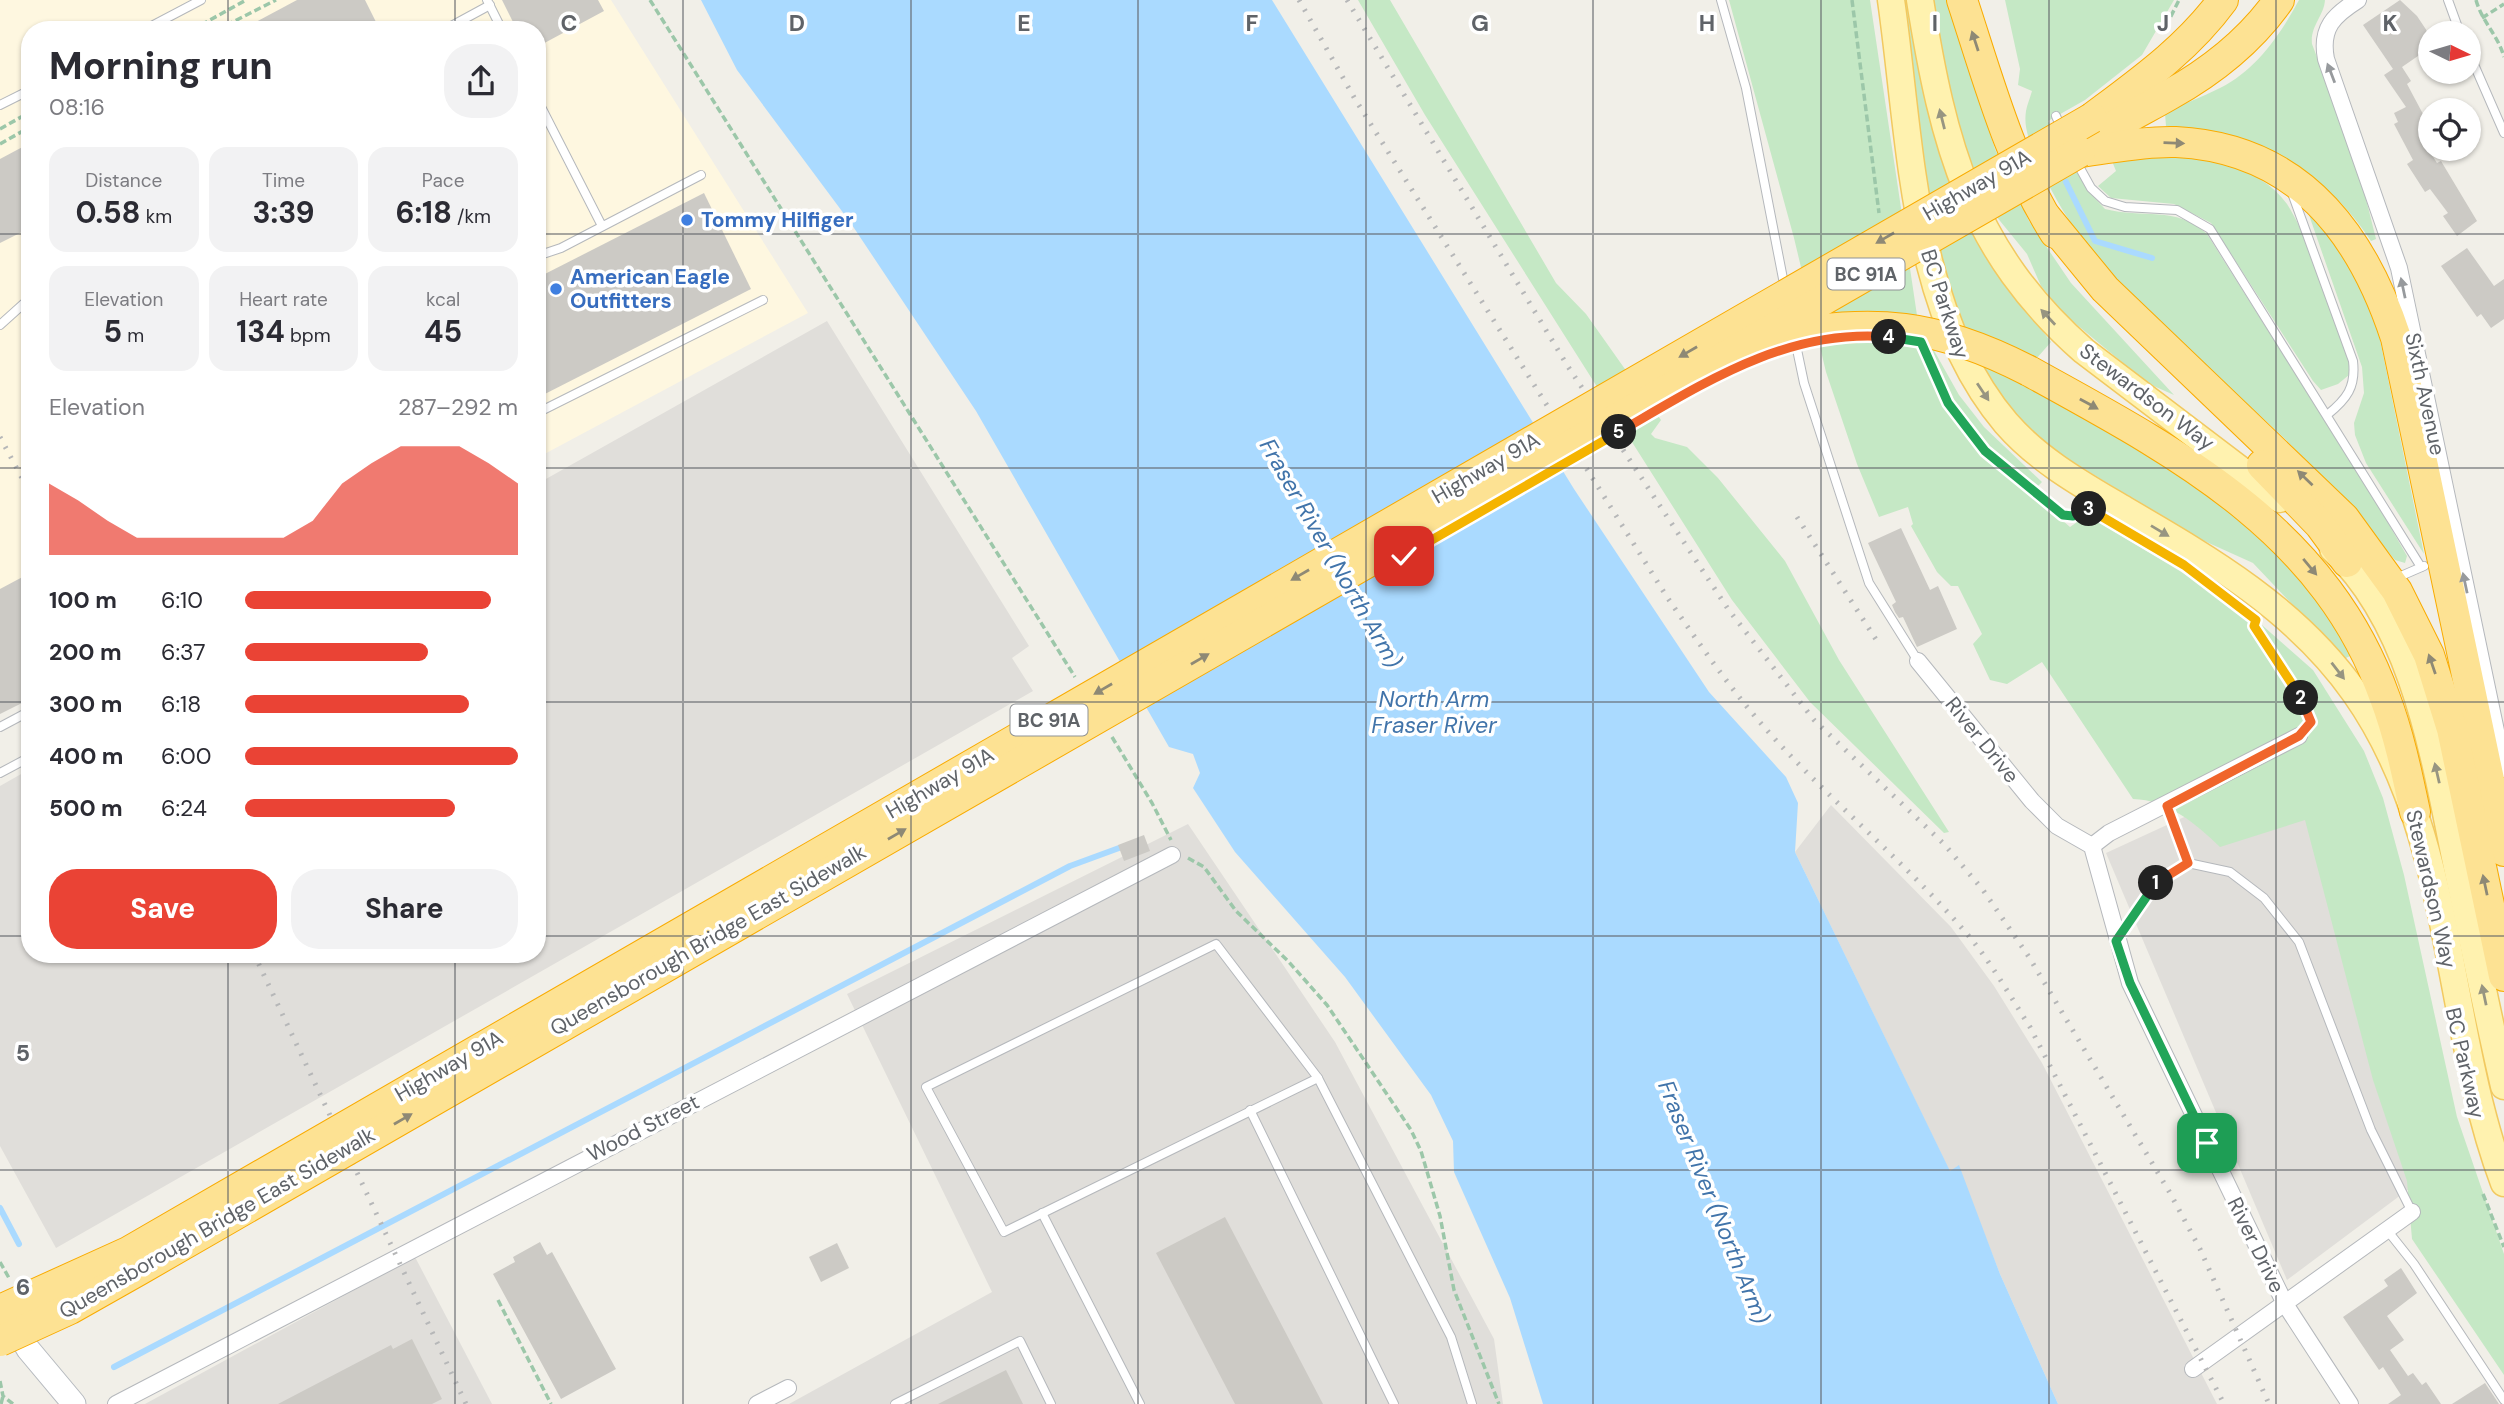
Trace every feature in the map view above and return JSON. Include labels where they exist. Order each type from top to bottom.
[{"type":"highway","points":[[1962,0],[2012,146],[2046,217],[2096,297],[2185,391],[2296,499],[2347,562]]},
{"type":"highway","points":[[2089,138],[2204,26],[2223,0]]},
{"type":"highway","points":[[2089,138],[2193,61],[2234,26],[2254,0]]},
{"type":"highway","points":[[2089,138],[2173,93],[2223,59],[2266,19],[2279,0]]},
{"type":"highway","points":[[2089,138],[2198,144],[2249,158],[2286,177],[2328,211],[2353,240],[2386,306],[2396,338],[2432,562],[2504,851]]},
{"type":"highway","name":"Highway 91A","points":[[0,1341],[69,1309],[139,1270],[1752,341],[2089,138]]},
{"type":"highway","name":"Highway 91A","points":[[0,1310],[128,1252],[2089,138]]},
{"type":"highway","points":[[2046,217],[2105,289],[2311,483],[2361,540],[2390,581],[2415,623],[2429,655],[2452,729],[2504,976]]},
{"type":"highway","points":[[1752,341],[1835,327],[1893,326],[1970,343],[2029,371],[2205,474],[2247,506],[2306,562],[2344,614],[2381,687],[2402,752],[2415,812]]},
{"type":"main road","name":"Stewardson Way","points":[[1891,0],[1911,153],[1929,257],[1955,345],[1984,395],[2018,434],[2068,476],[2246,585],[2319,647],[2357,695],[2378,730],[2415,812],[2476,1089],[2492,1183]]},
{"type":"main road","name":"Stewardson Way","points":[[1920,0],[1950,150],[1981,223],[2021,285],[2062,332],[2084,351],[2257,480],[2347,562],[2381,613],[2406,668],[2427,730],[2504,1086]]},
{"type":"main road","points":[[0,1300],[28,1349],[74,1404]]},
{"type":"street","name":"Sixth Avenue","points":[[2358,0],[2338,12],[2327,27],[2326,59],[2399,268],[2504,769]]},
{"type":"street","name":"River Drive","points":[[1918,661],[2032,801],[2057,826],[2092,846],[2116,941],[2130,983],[2285,1304],[2350,1404]]},
{"type":"street","points":[[2092,846],[2109,833],[2167,806],[2299,736]]},
{"type":"street","name":"Wood Street","points":[[116,1404],[1172,855]]},
{"type":"street","points":[[2193,1369],[2412,1212]]},
{"type":"street","points":[[757,1404],[788,1388]]},
{"type":"lane","points":[[161,21],[201,0]]},
{"type":"lane","points":[[1721,0],[1746,88],[1804,383],[1869,583],[1918,661]]},
{"type":"lane","points":[[2448,0],[2456,21]]},
{"type":"lane","points":[[459,21],[489,3],[498,21]]},
{"type":"lane","points":[[2482,83],[2504,133]]},
{"type":"lane","points":[[0,105],[21,94]]},
{"type":"lane","points":[[546,116],[603,226]]},
{"type":"lane","points":[[2056,117],[2089,138]]},
{"type":"lane","points":[[2012,146],[2029,153],[2089,138]]},
{"type":"lane","points":[[2089,138],[2087,182],[2105,201],[2124,206],[2177,210],[2210,229],[2327,415],[2432,562],[2390,581]]},
{"type":"lane","points":[[546,253],[561,248],[701,176]]},
{"type":"lane","points":[[2286,177],[2353,361],[2354,374],[2349,394],[2327,415]]},
{"type":"lane","points":[[546,408],[763,300]]},
{"type":"lane","points":[[0,325],[21,306]]},
{"type":"lane","points":[[0,727],[21,716]]},
{"type":"lane","points":[[0,773],[21,762]]},
{"type":"lane","points":[[2167,806],[2188,863]]},
{"type":"lane","points":[[2116,941],[2156,883],[2188,863],[2230,872],[2264,898],[2299,942],[2371,1130],[2412,1212]]},
{"type":"lane","points":[[1318,1078],[1004,1232],[926,1087],[1216,944],[1318,1078],[1451,1337],[1472,1404]]},
{"type":"lane","points":[[1250,1110],[1394,1404]]},
{"type":"lane","points":[[1042,1213],[1140,1404]]},
{"type":"lane","points":[[2386,1230],[2414,1264],[2504,1400]]},
{"type":"lane","points":[[895,1404],[1020,1341],[1051,1404]]},
{"type":"path","points":[[208,21],[246,0]]},
{"type":"path","points":[[235,21],[276,0]]},
{"type":"path","points":[[650,0],[1082,688]]},
{"type":"path","points":[[1852,0],[1880,223]]},
{"type":"path","points":[[2476,0],[2482,18],[2499,38],[2504,57]]},
{"type":"path","points":[[2482,18],[2504,4]]},
{"type":"path","points":[[0,129],[21,117]]},
{"type":"path","points":[[0,144],[21,132]]},
{"type":"path","points":[[1927,354],[1948,403],[1985,451],[2067,517],[2077,514],[2083,506]]},
{"type":"path","points":[[2246,612],[2265,627]]},
{"type":"path","points":[[2256,620],[2254,626],[2295,685],[2311,722],[2299,736]]},
{"type":"path","points":[[1110,734],[1170,837],[1172,855],[1192,859],[1204,867],[1236,911],[1308,984],[1335,1016],[1406,1122],[1421,1151],[1440,1216],[1454,1290],[1499,1404]]},
{"type":"path","points":[[2492,1183],[2504,1247]]},
{"type":"path","points":[[498,1300],[551,1404]]},
{"type":"path","points":[[0,1381],[3,1396],[1,1404]]},
{"type":"path","points":[[3,1396],[13,1404]]},
{"type":"shaded area","points":[[0,0],[611,0],[808,313],[546,453],[546,21],[21,21],[21,701],[0,712]]},
{"type":"shaded area","points":[[827,321],[1029,646],[1012,658],[1033,691],[56,1248],[0,1146],[0,786],[21,774],[21,963],[546,963],[546,479]]},
{"type":"shaded area","points":[[2330,750],[2433,1171],[2287,1280],[2106,853]]},
{"type":"shaded area","points":[[1831,805],[1951,927],[1994,986],[2042,1063],[2217,1404],[2058,1404],[2000,1274],[1958,1166],[1950,1172],[1795,852]]},
{"type":"shaded area","points":[[1188,824],[1335,1042],[1494,1339],[1503,1404],[789,1404],[992,1292],[847,994]]},
{"type":"shaded area","points":[[415,1257],[492,1404],[145,1404]]},
{"type":"green space","points":[[1358,0],[1390,0],[1556,283],[1586,314],[1661,420],[1651,434],[1655,438],[1687,447],[1718,478],[1785,561],[1839,660],[1949,832],[1944,833],[1810,702],[1732,600],[1425,115]]},
{"type":"green space","points":[[1729,0],[1870,0],[1918,322],[1959,395],[1984,427],[2042,482],[2031,493],[2070,527],[2087,515],[2246,611],[2313,670],[2364,751],[2383,798],[2404,875],[2457,1117],[2504,1254],[2504,1375],[2412,1239],[2407,1181],[2373,1080],[2305,820],[2220,847],[2180,814],[2146,800],[2133,799],[2042,662],[2007,684],[1990,680],[1973,644],[1982,634],[1958,586],[1951,586],[1937,572],[1911,526],[1913,524],[1908,507],[1879,517],[1857,464],[1826,372],[1794,238]]},
{"type":"green space","points":[[1900,0],[1909,0],[1999,274],[2051,342],[2036,359],[2123,438],[2203,489],[2299,574],[2354,654],[2344,659],[2253,563],[2191,535],[2046,445],[2009,411],[1987,382],[1958,321],[1932,219]]},
{"type":"green space","points":[[1933,0],[1947,0],[1995,149],[2029,221],[2071,283],[2174,395],[2147,383],[2064,314],[2041,286],[2027,254],[1996,216],[1969,165],[1950,95]]},
{"type":"green space","points":[[2005,0],[2174,0],[2142,55],[2085,100],[2048,121],[2090,193],[2105,209],[2171,216],[2195,225],[2207,234],[2372,495],[2407,556],[2405,563],[2395,560],[2284,438],[2146,312],[2114,279],[2085,243],[2059,204],[2029,138],[2025,118],[2032,91],[2018,85],[2020,69]]},
{"type":"green space","points":[[2299,0],[2325,0],[2313,32],[2312,44],[2357,163],[2376,239],[2371,241],[2330,193],[2307,174],[2283,160],[2228,138],[2166,126],[2165,113],[2220,88],[2245,72],[2284,26]]},
{"type":"green space","points":[[2155,156],[2190,158],[2227,165],[2245,171],[2275,190],[2287,204],[2304,238],[2347,346],[2349,375],[2338,384],[2321,390],[2211,223],[2174,204],[2111,198],[2098,186],[2116,171],[2112,161]]},
{"type":"green space","points":[[2309,215],[2335,240],[2357,278],[2378,330],[2424,554],[2366,463],[2355,435],[2354,423],[2364,393],[2362,367]]},
{"type":"water","name":"North Arm Fraser River","points":[[701,0],[1272,0],[1574,489],[1709,692],[1786,777],[1798,803],[1795,852],[1950,1171],[1959,1165],[2000,1274],[2058,1404],[1543,1404],[1510,1298],[1454,1172],[1453,1141],[1431,1095],[1345,977],[1235,852],[1193,788],[1200,773],[1193,754],[1169,747],[976,411],[850,222],[737,70]]},
{"type":"building","points":[[297,0],[365,0],[376,21],[258,21]]},
{"type":"building","points":[[502,0],[598,0],[604,11],[546,42],[546,21],[512,21]]},
{"type":"building","points":[[2400,0],[2420,21],[2418,21],[2418,56],[2402,67],[2411,81],[2407,84],[2418,105],[2418,161],[2441,161],[2477,221],[2457,236],[2443,216],[2448,213],[2430,189],[2425,192],[2407,164],[2413,160],[2394,124],[2398,122],[2394,113],[2406,107],[2384,75],[2393,69],[2363,25]]},
{"type":"building","points":[[21,148],[21,232],[0,243],[0,159]]},
{"type":"building","points":[[704,193],[751,289],[546,393],[546,273]]},
{"type":"building","points":[[2467,248],[2494,286],[2504,279],[2504,319],[2491,328],[2481,314],[2477,317],[2441,266]]},
{"type":"building","points":[[1901,528],[1930,590],[1938,586],[1957,629],[1917,647],[1903,617],[1899,618],[1895,612],[1892,605],[1896,602],[1868,543]]},
{"type":"building","points":[[21,578],[21,704],[0,714],[0,589]]},
{"type":"building","points":[[1144,835],[1150,851],[1124,861],[1118,845]]},
{"type":"building","points":[[1225,1217],[1323,1404],[1235,1404],[1156,1253]]},
{"type":"building","points":[[540,1242],[547,1255],[552,1252],[616,1369],[561,1399],[493,1274],[515,1262],[513,1257]]},
{"type":"building","points":[[837,1243],[849,1268],[821,1282],[809,1257]]},
{"type":"building","points":[[2401,1268],[2417,1293],[2387,1316],[2404,1340],[2390,1350],[2408,1376],[2413,1373],[2422,1385],[2426,1382],[2441,1404],[2388,1404],[2401,1395],[2383,1367],[2379,1370],[2343,1317],[2388,1286],[2384,1280]]},
{"type":"building","points":[[412,1339],[442,1399],[432,1404],[278,1404],[391,1345],[393,1349]]},
{"type":"building","points":[[1006,1370],[1023,1404],[938,1404]]},
{"type":"building","points":[[2485,1383],[2499,1404],[2452,1404]]},
{"type":"waterway","points":[[2066,182],[2095,241],[2152,258]]},
{"type":"waterway","points":[[114,1367],[1070,866],[1119,848]]},
{"type":"waterway","points":[[0,1208],[19,1244]]},
{"type":"railway","points":[[1299,0],[1355,99],[1667,597],[1704,651],[1773,737],[1944,908],[1976,945],[2000,979],[2030,1027],[2224,1404]]},
{"type":"railway","points":[[1347,0],[1567,365],[1728,609],[1814,720],[1944,844],[1983,890],[2029,957],[2170,1193],[2200,1249],[2269,1404]]},
{"type":"railway","points":[[0,437],[21,476]]},
{"type":"railway","points":[[1797,517],[1877,641]]},
{"type":"railway","points":[[258,963],[466,1404]]},
{"type":"place","name":"Tommy Hilfiger","points":[[687,220]]},
{"type":"place","name":"American Eagle Outfitters","points":[[556,289]]},
{"type":"route","points":[[1404,556],[1673,401],[1769,352],[1822,338],[1881,336],[1921,342],[1948,403],[1985,451],[2063,515],[2073,516],[2083,506],[2184,565],[2256,620],[2254,626],[2295,685],[2311,722],[2299,736],[2167,806],[2188,863],[2156,883],[2116,941],[2130,983],[2207,1143]]},
{"type":"water label","name":"Fraser River (North Arm)","points":[[1331,553]]},
{"type":"water label","name":"Fraser River (North Arm)","points":[[1714,1202]]}]
